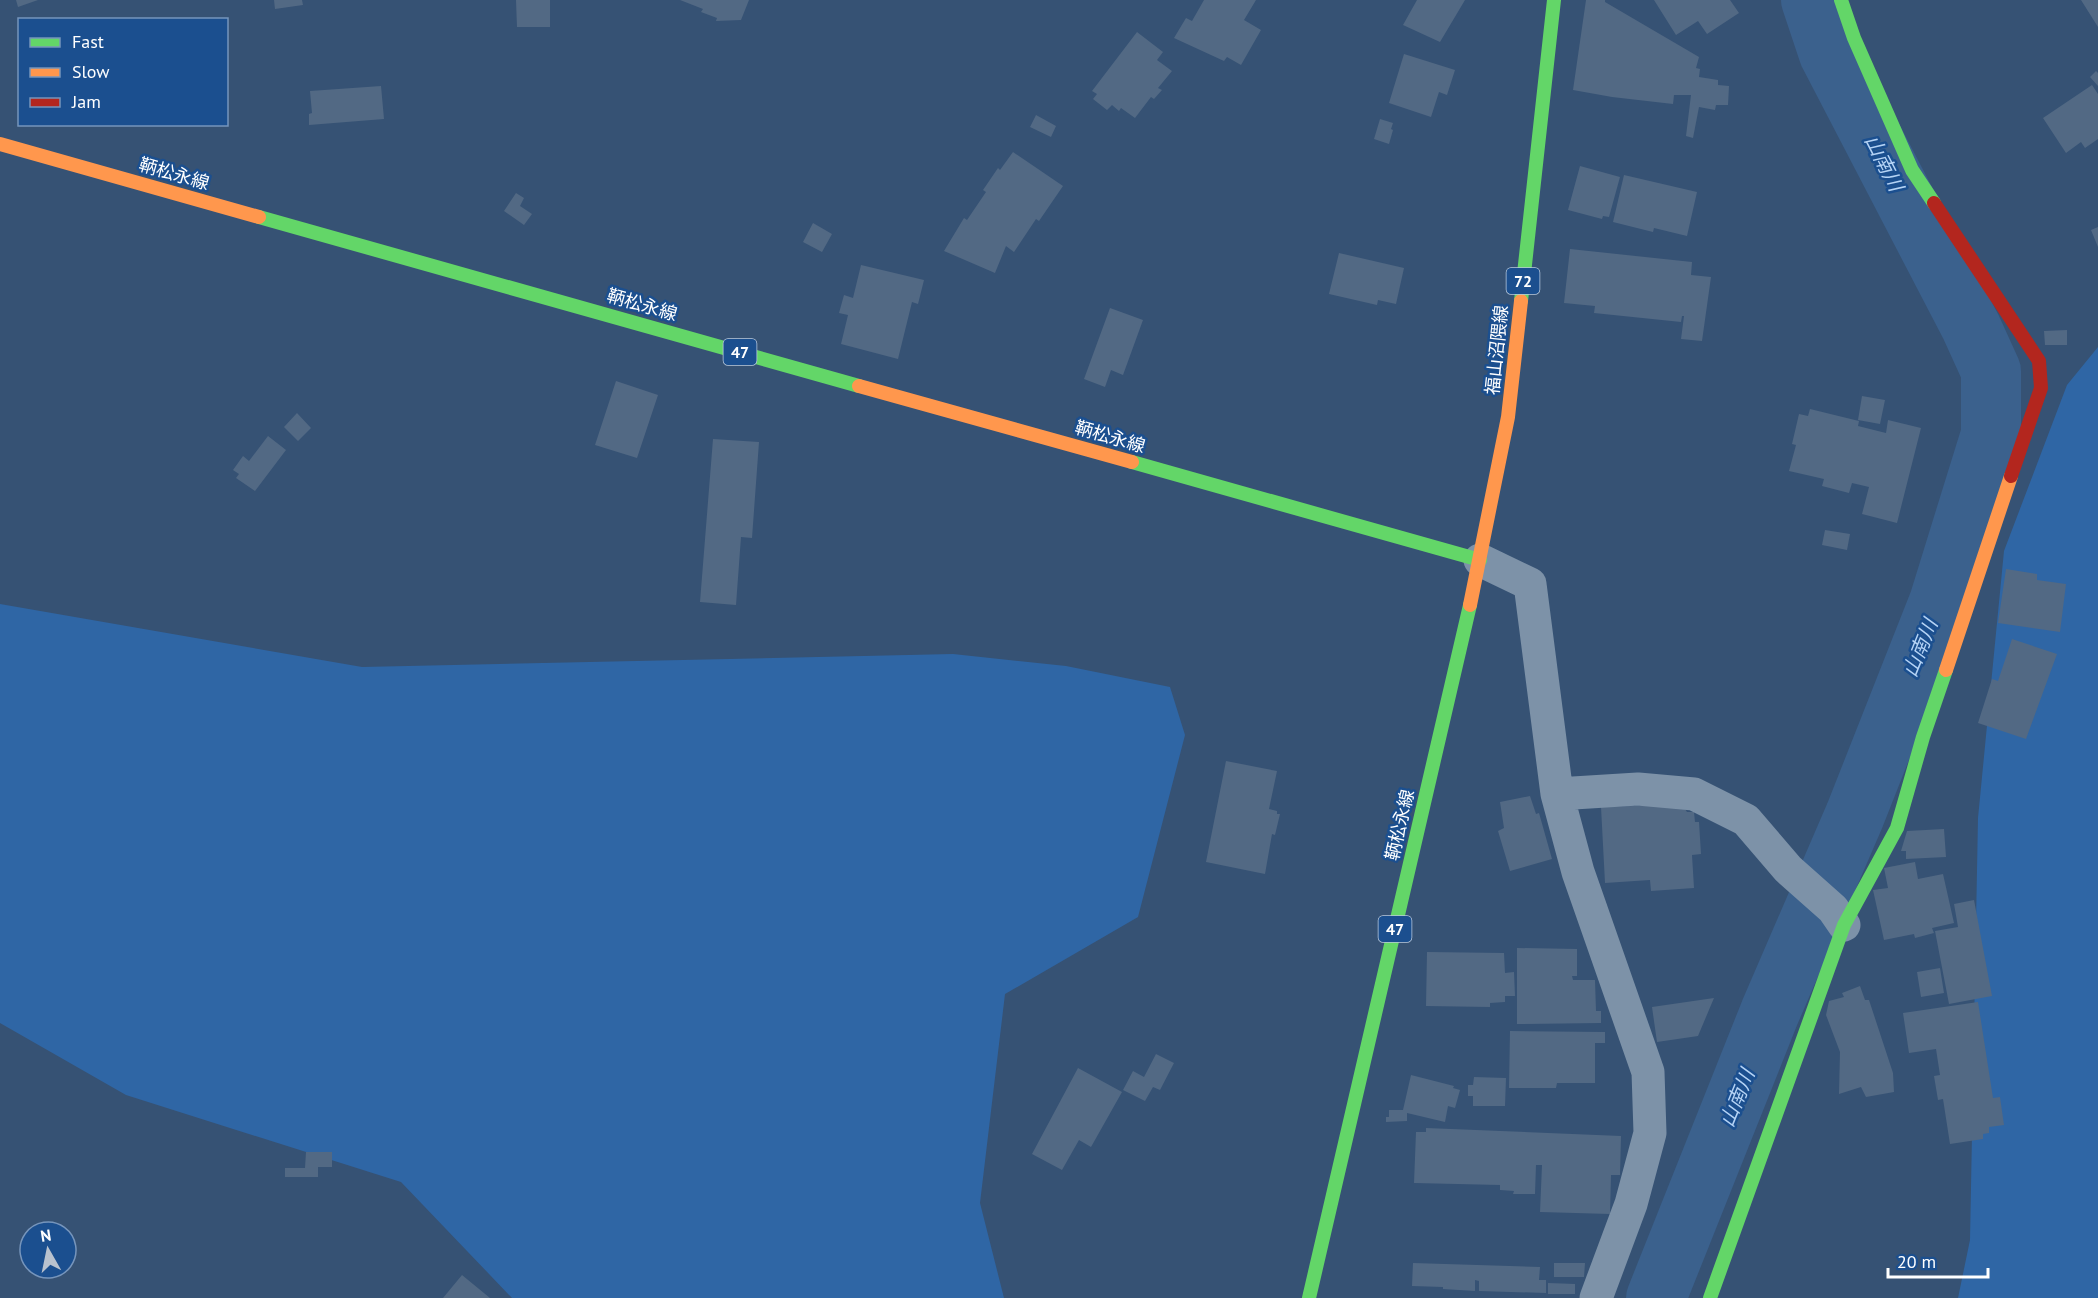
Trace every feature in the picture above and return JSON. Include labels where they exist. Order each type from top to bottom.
[{"type":"main road","name":"福山沼隈線","points":[[1480,560],[1508,417],[1554,0]]},
{"type":"main road","points":[[1710,1298],[1838,917],[1897,828],[1923,736],[2041,388],[2039,361],[1912,170],[1854,38],[1841,0]]},
{"type":"main road","name":"鞆松永線","points":[[0,144],[1480,560],[1309,1298]]},
{"type":"street","points":[[1480,560],[1530,584],[1557,794],[1578,872],[1648,1072],[1650,1133],[1631,1204],[1596,1298]]},
{"type":"street","points":[[1557,794],[1638,789],[1694,794],[1746,820],[1788,869],[1838,917]]},
{"type":"shaded area","points":[[2098,347],[2098,1298],[1958,1298],[1970,1240],[1978,818],[2004,551],[2067,385]]},
{"type":"shaded area","points":[[0,604],[362,667],[953,654],[1066,666],[1170,687],[1185,735],[1138,917],[1005,994],[980,1203],[1004,1298],[512,1298],[401,1182],[126,1095],[0,1023]]},
{"type":"building","points":[[16,0],[38,0],[18,7]]},
{"type":"building","points":[[274,0],[302,0],[303,5],[275,9]]},
{"type":"building","points":[[516,0],[550,0],[550,27],[517,27]]},
{"type":"building","points":[[680,0],[749,0],[741,20],[716,21],[717,18],[701,12],[703,9]]},
{"type":"building","points":[[1204,0],[1256,0],[1244,20],[1261,30],[1241,65],[1227,57],[1224,61],[1174,38],[1186,18],[1192,21]]},
{"type":"building","points":[[1417,0],[1465,0],[1440,42],[1403,25]]},
{"type":"building","points":[[1586,0],[1605,0],[1699,57],[1696,68],[1700,69],[1699,77],[1718,80],[1718,85],[1729,86],[1728,105],[1716,105],[1715,110],[1699,107],[1693,138],[1686,136],[1691,95],[1674,95],[1673,104],[1573,90]]},
{"type":"building","points":[[1654,0],[1730,0],[1739,13],[1707,34],[1698,21],[1676,35]]},
{"type":"building","points":[[2081,0],[2098,0],[2098,27]]},
{"type":"building","points":[[1137,32],[1163,52],[1157,60],[1172,71],[1158,88],[1162,90],[1154,99],[1151,97],[1135,118],[1121,108],[1119,111],[1112,105],[1107,110],[1093,99],[1097,94],[1092,91]]},
{"type":"building","points":[[1404,54],[1455,70],[1447,95],[1439,92],[1431,117],[1389,103]]},
{"type":"building","points":[[2096,71],[2098,73],[2098,86],[2090,77]]},
{"type":"building","points":[[2092,85],[2098,94],[2098,139],[2085,148],[2081,142],[2066,153],[2043,118]]},
{"type":"building","points":[[381,86],[384,119],[309,125],[309,114],[312,113],[310,91]]},
{"type":"building","points":[[1036,115],[1056,126],[1051,137],[1030,127]]},
{"type":"building","points":[[1380,119],[1393,123],[1389,144],[1374,139]]},
{"type":"building","points":[[1013,152],[1063,186],[1039,221],[1036,219],[1014,252],[1006,246],[995,273],[944,251],[964,218],[967,220],[986,192],[983,190],[998,168],[1000,170]]},
{"type":"building","points":[[1580,166],[1620,177],[1609,217],[1603,216],[1602,219],[1568,210]]},
{"type":"building","points":[[1624,175],[1697,192],[1687,236],[1654,228],[1653,232],[1613,222]]},
{"type":"building","points":[[516,193],[524,198],[520,206],[532,214],[524,225],[504,211]]},
{"type":"building","points":[[813,223],[832,234],[822,252],[803,242]]},
{"type":"building","points":[[2098,227],[2098,247],[2091,230]]},
{"type":"building","points":[[1570,249],[1692,262],[1691,275],[1711,277],[1702,341],[1681,339],[1684,316],[1681,322],[1594,313],[1595,306],[1564,303]]},
{"type":"building","points":[[1339,253],[1404,268],[1396,304],[1378,300],[1377,305],[1329,294]]},
{"type":"building","points":[[861,265],[924,280],[918,304],[912,302],[898,359],[841,344],[848,315],[839,313],[844,295],[853,298]]},
{"type":"building","points":[[1110,308],[1143,320],[1123,375],[1111,370],[1105,387],[1084,379]]},
{"type":"building","points":[[2067,330],[2067,345],[2045,345],[2044,331]]},
{"type":"building","points":[[616,381],[658,395],[637,458],[595,445]]},
{"type":"building","points":[[1862,396],[1885,400],[1880,424],[1858,420]]},
{"type":"building","points":[[1810,409],[1859,421],[1858,426],[1886,433],[1888,420],[1921,428],[1897,523],[1862,514],[1869,487],[1852,483],[1849,493],[1822,486],[1824,479],[1789,471],[1796,445],[1792,444],[1799,414],[1808,416]]},
{"type":"building","points":[[297,413],[311,428],[298,441],[284,427]]},
{"type":"building","points":[[268,436],[286,450],[255,491],[236,478],[239,474],[233,470],[243,456],[249,461]]},
{"type":"building","points":[[713,439],[759,442],[752,538],[741,537],[736,605],[700,602]]},
{"type":"building","points":[[1825,530],[1850,534],[1847,550],[1822,545]]},
{"type":"building","points":[[2006,569],[2037,574],[2037,580],[2066,584],[2060,632],[1998,623]]},
{"type":"building","points":[[2012,639],[2057,654],[2026,739],[1978,723],[1992,679],[1998,681]]},
{"type":"building","points":[[1226,761],[1277,771],[1269,809],[1280,814],[1275,835],[1272,834],[1265,874],[1206,862]]},
{"type":"building","points":[[1530,796],[1536,814],[1539,813],[1552,859],[1510,871],[1498,831],[1504,828],[1500,802]]},
{"type":"building","points":[[1662,805],[1694,812],[1695,822],[1699,822],[1701,854],[1692,855],[1694,888],[1651,891],[1650,880],[1605,883],[1601,807]]},
{"type":"building","points":[[1944,829],[1946,857],[1906,859],[1906,851],[1901,851],[1907,831]]},
{"type":"building","points":[[1915,862],[1918,879],[1943,874],[1954,923],[1932,928],[1934,933],[1915,938],[1914,934],[1884,940],[1873,890],[1888,888],[1884,868]]},
{"type":"building","points":[[1974,900],[1992,996],[1949,1004],[1935,931],[1958,927],[1954,904]]},
{"type":"building","points":[[1517,948],[1577,949],[1577,976],[1572,976],[1573,980],[1595,980],[1596,1011],[1601,1011],[1601,1023],[1517,1024]]},
{"type":"building","points":[[1427,952],[1504,953],[1505,973],[1514,972],[1515,996],[1505,996],[1505,1002],[1490,1003],[1490,1007],[1426,1006]]},
{"type":"building","points":[[1940,968],[1944,993],[1921,997],[1917,972]]},
{"type":"building","points":[[1860,986],[1865,1000],[1869,1000],[1893,1073],[1894,1092],[1866,1097],[1861,1087],[1839,1094],[1840,1052],[1826,1015],[1829,1001],[1844,997],[1842,993]]},
{"type":"building","points":[[1714,998],[1698,1036],[1657,1042],[1652,1007]]},
{"type":"building","points":[[1978,1002],[1993,1098],[2000,1097],[2004,1125],[1989,1127],[1989,1133],[1983,1134],[1983,1139],[1950,1144],[1943,1099],[1938,1100],[1934,1076],[1940,1075],[1936,1049],[1909,1053],[1903,1013]]},
{"type":"building","points":[[1510,1031],[1605,1032],[1605,1043],[1595,1043],[1595,1083],[1557,1083],[1556,1088],[1509,1088]]},
{"type":"building","points":[[1156,1054],[1174,1063],[1160,1090],[1153,1087],[1145,1101],[1123,1090],[1133,1071],[1144,1077]]},
{"type":"building","points":[[1078,1068],[1122,1092],[1091,1147],[1079,1140],[1062,1170],[1032,1154]]},
{"type":"building","points":[[1411,1075],[1454,1086],[1453,1088],[1460,1090],[1455,1108],[1448,1106],[1445,1122],[1407,1113],[1407,1121],[1386,1122],[1389,1110],[1403,1110]]},
{"type":"building","points":[[1474,1077],[1506,1078],[1505,1106],[1473,1106],[1473,1096],[1468,1096],[1468,1085],[1473,1085]]},
{"type":"building","points":[[1426,1128],[1621,1136],[1620,1175],[1611,1175],[1610,1214],[1540,1212],[1542,1165],[1536,1165],[1535,1194],[1513,1194],[1514,1191],[1500,1190],[1500,1185],[1414,1183],[1416,1132],[1426,1132]]},
{"type":"building","points":[[306,1152],[332,1152],[332,1167],[318,1167],[318,1177],[285,1177],[285,1168],[305,1168]]},
{"type":"building","points":[[1413,1263],[1540,1267],[1539,1280],[1546,1280],[1546,1293],[1479,1291],[1479,1281],[1475,1280],[1475,1291],[1412,1286]]},
{"type":"building","points":[[1554,1263],[1585,1263],[1584,1277],[1554,1277]]},
{"type":"building","points":[[462,1275],[490,1298],[443,1298]]},
{"type":"building","points":[[1548,1283],[1575,1284],[1575,1294],[1548,1294]]},
{"type":"waterway","name":"山南川","points":[[1656,1298],[1770,1012],[1855,815],[1939,602],[1991,434],[1991,371],[1971,327],[1829,54],[1811,0]]},
{"type":"traffic: fast","points":[[1521,301],[1554,0]]},
{"type":"traffic: fast","points":[[1841,0],[1854,38],[1912,170],[1934,203]]},
{"type":"traffic: fast","points":[[259,217],[859,386]]},
{"type":"traffic: fast","points":[[1132,462],[1480,560]]},
{"type":"traffic: fast","points":[[1309,1298],[1470,605]]},
{"type":"traffic: fast","points":[[1710,1298],[1844,925],[1897,828],[1923,737],[1946,670]]},
{"type":"traffic: slow","points":[[0,144],[259,217]]},
{"type":"traffic: slow","points":[[1470,605],[1508,417],[1521,301]]},
{"type":"traffic: slow","points":[[859,386],[1132,462]]},
{"type":"traffic: slow","points":[[1946,670],[2011,476]]},
{"type":"traffic: jam","points":[[1934,203],[2039,361],[2041,388],[2011,476]]}]
